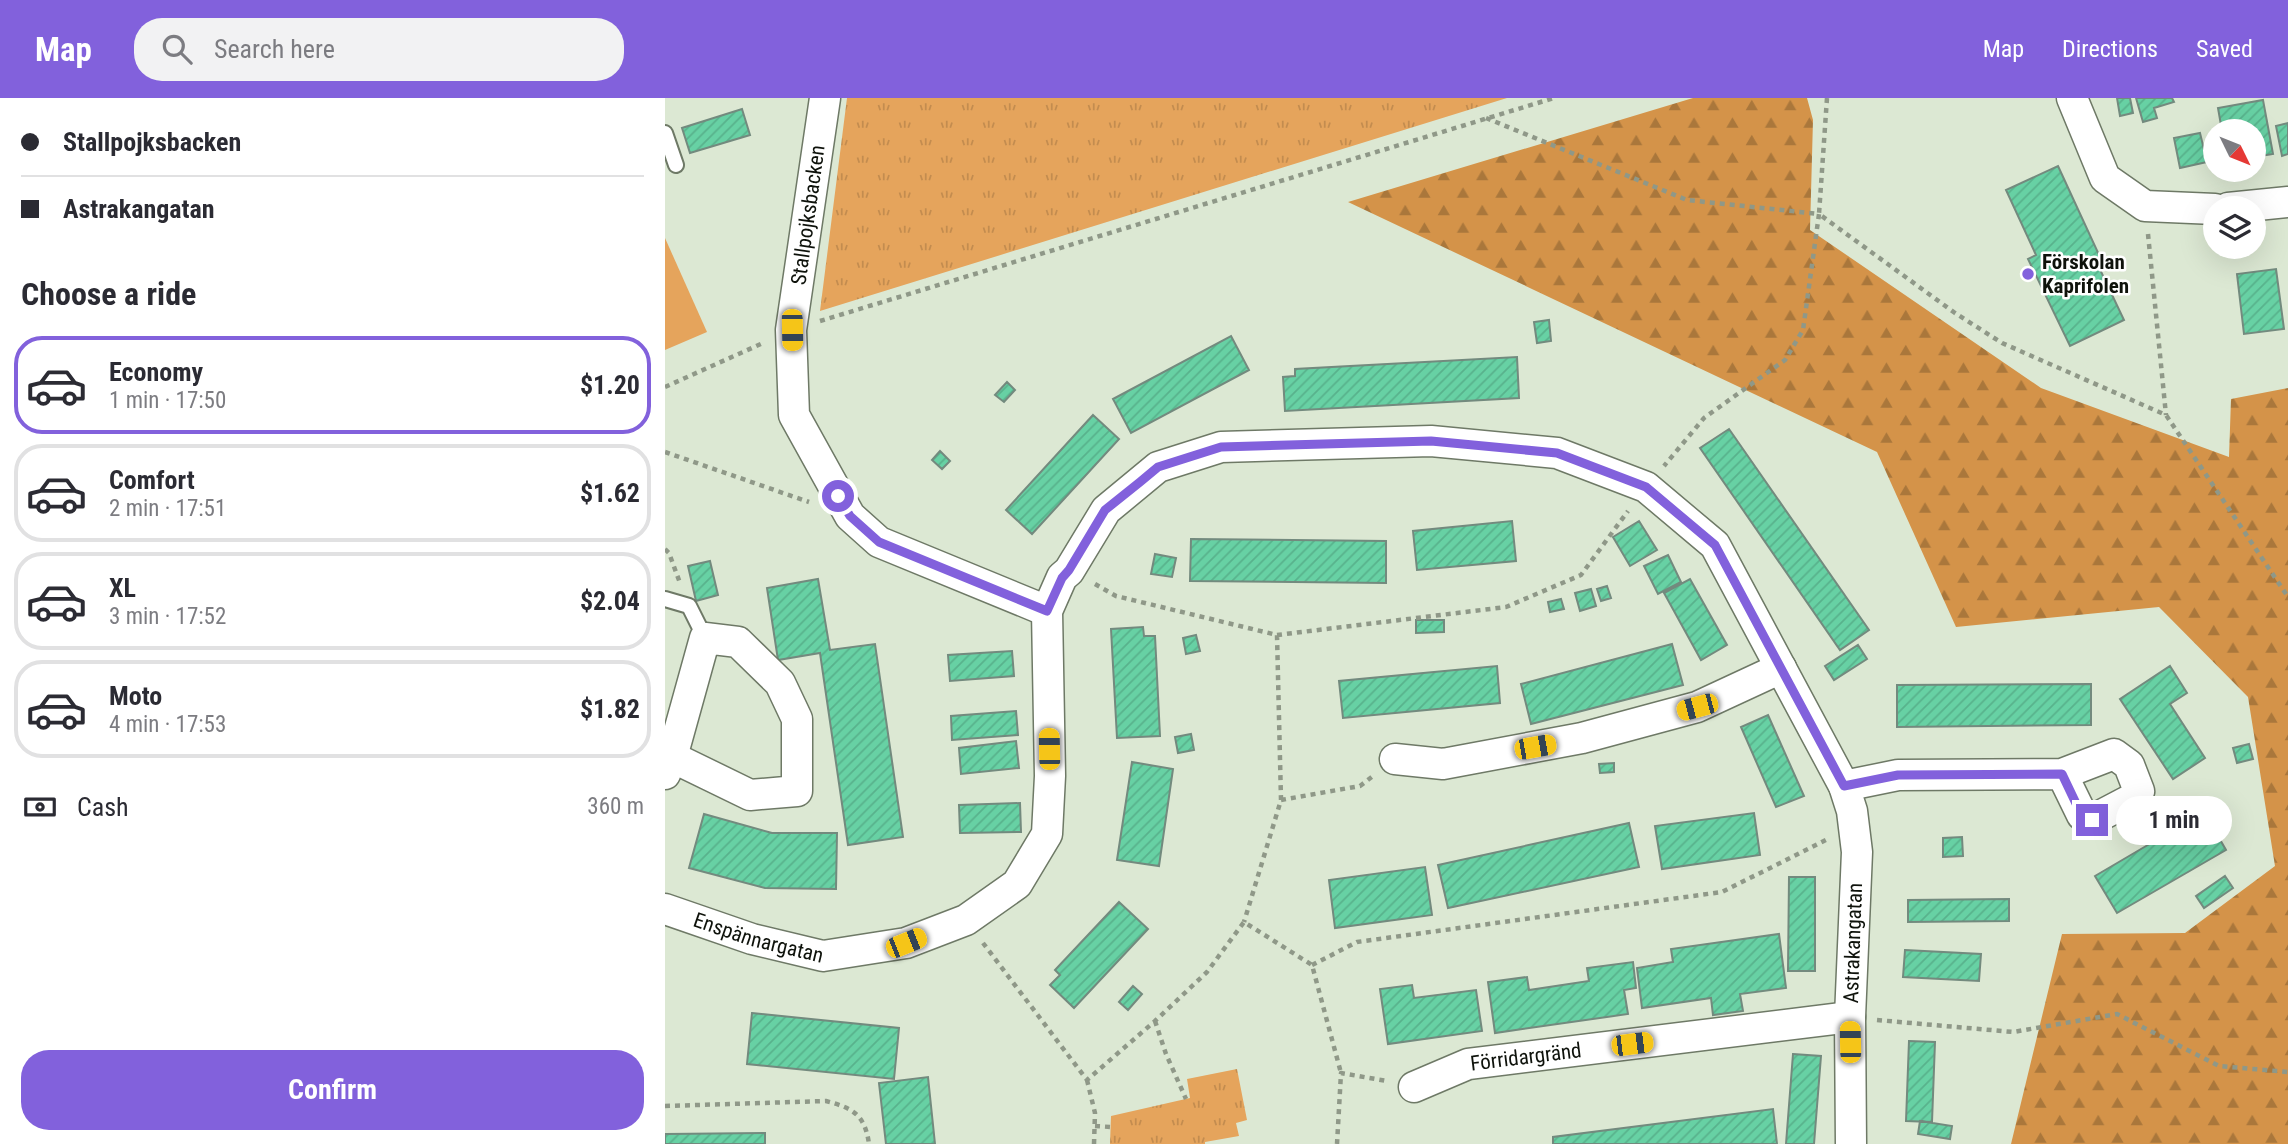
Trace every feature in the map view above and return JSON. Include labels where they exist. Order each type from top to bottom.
[{"type":"street","name":"Stallpojksbacken","points":[[825,98],[792,330],[794,415],[850,516],[879,542],[1047,611]]},
{"type":"street","points":[[2072,98],[2105,178],[2145,206],[2203,208]]},
{"type":"street","points":[[2266,204],[2288,202]]},
{"type":"street","name":"Astrakangatan","points":[[1047,611],[1062,578],[1105,510],[1158,467],[1221,447],[1445,442],[1557,453],[1646,487],[1715,545],[1844,786],[1852,811],[1857,852],[1850,1017],[1851,1144]]},
{"type":"street","name":"Enspännargatan","points":[[665,909],[752,939],[823,956],[906,943],[966,920],[1017,884],[1047,834],[1050,776],[1047,611]]},
{"type":"street","points":[[705,638],[738,642],[780,683],[797,719],[797,791],[750,795],[669,766],[705,638]]},
{"type":"street","points":[[1395,759],[1443,764],[1582,738],[1697,707],[1781,668]]},
{"type":"street","points":[[1844,786],[1898,775],[2062,774]]},
{"type":"street","name":"Förridargränd","points":[[1414,1087],[1468,1064],[1850,1017]]},
{"type":"lane","points":[[665,134],[676,165]]},
{"type":"lane","points":[[665,599],[689,606],[705,638]]},
{"type":"path","points":[[665,387],[792,330],[1554,98]]},
{"type":"path","points":[[1069,570],[1116,596],[1277,635],[1506,607],[1581,575],[1646,487],[1704,418],[1785,360],[1803,330],[1819,214],[1827,98]]},
{"type":"path","points":[[1486,118],[1687,200],[1819,214],[1955,313],[2002,343],[2166,415]]},
{"type":"path","points":[[2145,206],[2166,415],[2288,597]]},
{"type":"path","points":[[665,452],[850,516]]},
{"type":"path","points":[[665,549],[669,553],[689,606]]},
{"type":"path","points":[[1087,1080],[1207,972],[1244,922],[1280,800],[1277,635]]},
{"type":"path","points":[[1280,800],[1360,786],[1395,759]]},
{"type":"path","points":[[1312,965],[1357,943],[1722,892],[1854,826]]},
{"type":"path","points":[[966,920],[1087,1080],[1095,1113],[1094,1144]]},
{"type":"path","points":[[1244,922],[1312,965],[1341,1073],[1336,1144]]},
{"type":"path","points":[[1850,1017],[2013,1032],[2117,1014],[2219,1066],[2288,1072]]},
{"type":"path","points":[[1155,1021],[1165,1054],[1186,1099]]},
{"type":"path","points":[[1341,1073],[1414,1087]]},
{"type":"path","points":[[665,1106],[826,1101],[849,1107],[867,1128],[869,1144]]},
{"type":"path","points":[[1095,1126],[1111,1127]]},
{"type":"green space","points":[[847,98],[1507,98],[820,311]]},
{"type":"green space","points":[[1693,98],[1807,98],[1813,120],[1810,230],[2041,388],[2229,457],[2231,399],[2288,388],[2288,1144],[2011,1144],[2062,934],[2185,933],[2275,866],[2248,697],[2159,607],[1956,627],[1877,452],[1348,202]]},
{"type":"green space","points":[[665,238],[707,332],[665,350]]},
{"type":"green space","points":[[1237,1069],[1247,1120],[1236,1123],[1239,1136],[1205,1144],[1110,1144],[1111,1116],[1190,1098],[1187,1079]]},
{"type":"building","points":[[2117,98],[2130,98],[2133,113],[2120,116]]},
{"type":"building","points":[[2136,98],[2172,98],[2174,102],[2154,108],[2157,118],[2143,122]]},
{"type":"building","points":[[2263,100],[2273,154],[2266,155],[2266,119],[2220,119],[2218,108]]},
{"type":"building","points":[[742,109],[750,135],[690,153],[682,128]]},
{"type":"building","points":[[2288,123],[2288,154],[2282,156],[2276,126]]},
{"type":"building","points":[[2200,133],[2203,163],[2180,168],[2174,138]]},
{"type":"building","points":[[2058,166],[2100,257],[2095,259],[2124,320],[2070,346],[2028,259],[2036,255],[2006,190]]},
{"type":"building","points":[[2276,269],[2284,329],[2244,334],[2237,274]]},
{"type":"building","points":[[1549,320],[1551,341],[1537,343],[1534,322]]},
{"type":"building","points":[[1231,336],[1249,370],[1131,433],[1113,399]]},
{"type":"building","points":[[1517,357],[1519,398],[1285,411],[1283,377],[1295,376],[1295,369]]},
{"type":"building","points":[[1007,382],[1015,390],[1004,402],[995,395]]},
{"type":"building","points":[[1093,415],[1119,439],[1032,534],[1006,510]]},
{"type":"building","points":[[1729,429],[1869,630],[1840,650],[1700,448]]},
{"type":"building","points":[[940,451],[950,461],[942,469],[932,460]]},
{"type":"building","points":[[1512,521],[1516,561],[1417,570],[1413,531]]},
{"type":"building","points":[[1639,521],[1657,550],[1630,566],[1613,537]]},
{"type":"building","points":[[1191,539],[1386,541],[1386,583],[1190,581]]},
{"type":"building","points":[[1155,554],[1176,558],[1172,577],[1151,574]]},
{"type":"building","points":[[1668,555],[1681,582],[1658,594],[1644,566]]},
{"type":"building","points":[[710,561],[718,595],[696,601],[688,566]]},
{"type":"building","points":[[818,579],[830,650],[875,644],[903,837],[848,845],[820,653],[778,660],[767,588]]},
{"type":"building","points":[[1690,579],[1727,645],[1701,660],[1664,593]]},
{"type":"building","points":[[1607,586],[1611,598],[1601,601],[1597,589]]},
{"type":"building","points":[[1591,589],[1596,606],[1580,611],[1575,593]]},
{"type":"building","points":[[1561,599],[1564,609],[1550,612],[1548,602]]},
{"type":"building","points":[[1416,620],[1444,620],[1444,632],[1416,633]]},
{"type":"building","points":[[1143,627],[1144,636],[1155,636],[1160,736],[1117,738],[1111,629]]},
{"type":"building","points":[[1196,635],[1200,651],[1186,654],[1183,638]]},
{"type":"building","points":[[1672,644],[1683,685],[1531,724],[1521,684]]},
{"type":"building","points":[[1858,645],[1867,659],[1834,680],[1825,666]]},
{"type":"building","points":[[1012,651],[1014,676],[950,681],[948,655]]},
{"type":"building","points":[[1497,666],[1500,703],[1343,718],[1339,681]]},
{"type":"building","points":[[2170,666],[2187,693],[2170,704],[2205,758],[2173,779],[2120,699]]},
{"type":"building","points":[[2091,684],[2091,725],[1897,727],[1897,685]]},
{"type":"building","points":[[1016,711],[1018,735],[952,740],[951,716]]},
{"type":"building","points":[[1768,715],[1804,796],[1776,807],[1741,727]]},
{"type":"building","points":[[1191,734],[1194,750],[1178,753],[1175,737]]},
{"type":"building","points":[[1016,741],[1019,768],[961,774],[959,748]]},
{"type":"building","points":[[2249,744],[2253,759],[2237,763],[2233,748]]},
{"type":"building","points":[[1132,762],[1173,769],[1159,866],[1117,860]]},
{"type":"building","points":[[1614,763],[1614,772],[1600,773],[1599,764]]},
{"type":"building","points":[[1020,803],[1021,832],[960,833],[959,805]]},
{"type":"building","points":[[2204,812],[2226,850],[2117,913],[2095,876]]},
{"type":"building","points":[[1754,813],[1760,855],[1662,869],[1655,826]]},
{"type":"building","points":[[704,814],[772,833],[837,833],[836,889],[765,888],[689,868]]},
{"type":"building","points":[[1629,823],[1639,867],[1448,908],[1438,865]]},
{"type":"building","points":[[1962,837],[1963,856],[1943,857],[1943,838]]},
{"type":"building","points":[[1425,867],[1432,915],[1335,928],[1329,880]]},
{"type":"building","points":[[2225,876],[2233,888],[2204,908],[2196,896]]},
{"type":"building","points":[[1789,877],[1815,877],[1815,971],[1788,971]]},
{"type":"building","points":[[2009,899],[2009,921],[1908,922],[1908,900]]},
{"type":"building","points":[[1119,902],[1148,929],[1074,1008],[1050,985],[1060,975],[1055,970]]},
{"type":"building","points":[[1779,934],[1786,988],[1740,994],[1743,1011],[1713,1015],[1711,998],[1642,1008],[1637,968],[1673,962],[1671,949]]},
{"type":"building","points":[[1905,950],[1981,954],[1979,981],[1903,977]]},
{"type":"building","points":[[1633,962],[1636,988],[1624,990],[1628,1014],[1495,1033],[1488,982],[1527,977],[1529,990],[1589,981],[1587,968]]},
{"type":"building","points":[[1412,985],[1414,998],[1476,990],[1482,1031],[1388,1044],[1380,989]]},
{"type":"building","points":[[1133,986],[1142,994],[1128,1010],[1119,1002]]},
{"type":"building","points":[[752,1013],[899,1028],[894,1079],[747,1064]]},
{"type":"building","points":[[1909,1041],[1935,1042],[1932,1122],[1906,1121]]},
{"type":"building","points":[[1793,1054],[1821,1056],[1814,1144],[1786,1144]]},
{"type":"building","points":[[928,1077],[935,1144],[886,1144],[879,1083]]},
{"type":"building","points":[[1773,1109],[1777,1144],[1553,1144],[1553,1137]]},
{"type":"building","points":[[1920,1121],[1952,1126],[1950,1139],[1918,1134]]},
{"type":"building","points":[[765,1133],[765,1144],[665,1144],[665,1134]]},
{"type":"place","name":"Förskolan Kaprifolen","points":[[2028,274]]},
{"type":"route","points":[[838,496],[850,516],[879,542],[1047,611],[1062,578],[1105,510],[1158,467],[1221,447],[1431,441],[1557,453],[1646,487],[1715,545],[1844,786],[1898,775],[2062,774],[2082,816],[2092,820]]}]
